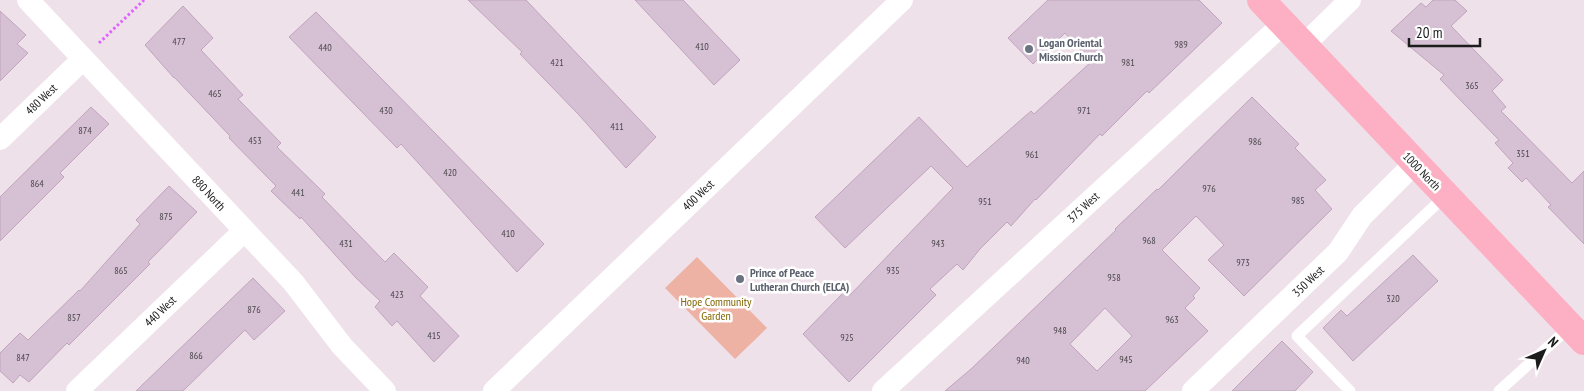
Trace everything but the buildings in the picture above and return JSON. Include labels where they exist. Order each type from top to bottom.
[{"type":"street","name":"880 North","points":[[28,0],[293,282],[342,346],[385,391]]},
{"type":"street","name":"400 West","points":[[494,391],[902,0]]},
{"type":"street","name":"1000 North","points":[[1261,0],[1577,334]]},
{"type":"street","points":[[1304,45],[1350,0]]},
{"type":"street","name":"375 West","points":[[883,391],[1283,24]]},
{"type":"street","name":"480 West","points":[[0,139],[83,59]]},
{"type":"street","name":"350 West","points":[[1193,391],[1338,252],[1362,216],[1415,164]]},
{"type":"street","name":"440 West","points":[[77,391],[244,231]]},
{"type":"lane","points":[[1350,391],[1297,336],[1446,195]]},
{"type":"lane","points":[[1499,391],[1577,334]]},
{"type":"path","points":[[83,59],[144,0]]},
{"type":"green space","name":"Hope Community Garden","points":[[697,257],[767,328],[735,359],[665,288]]},
{"type":"place","name":"Logan Oriental Mission Church","points":[[1029,49]]},
{"type":"place","name":"Prince of Peace Lutheran Church (ELCA)","points":[[740,279]]}]
